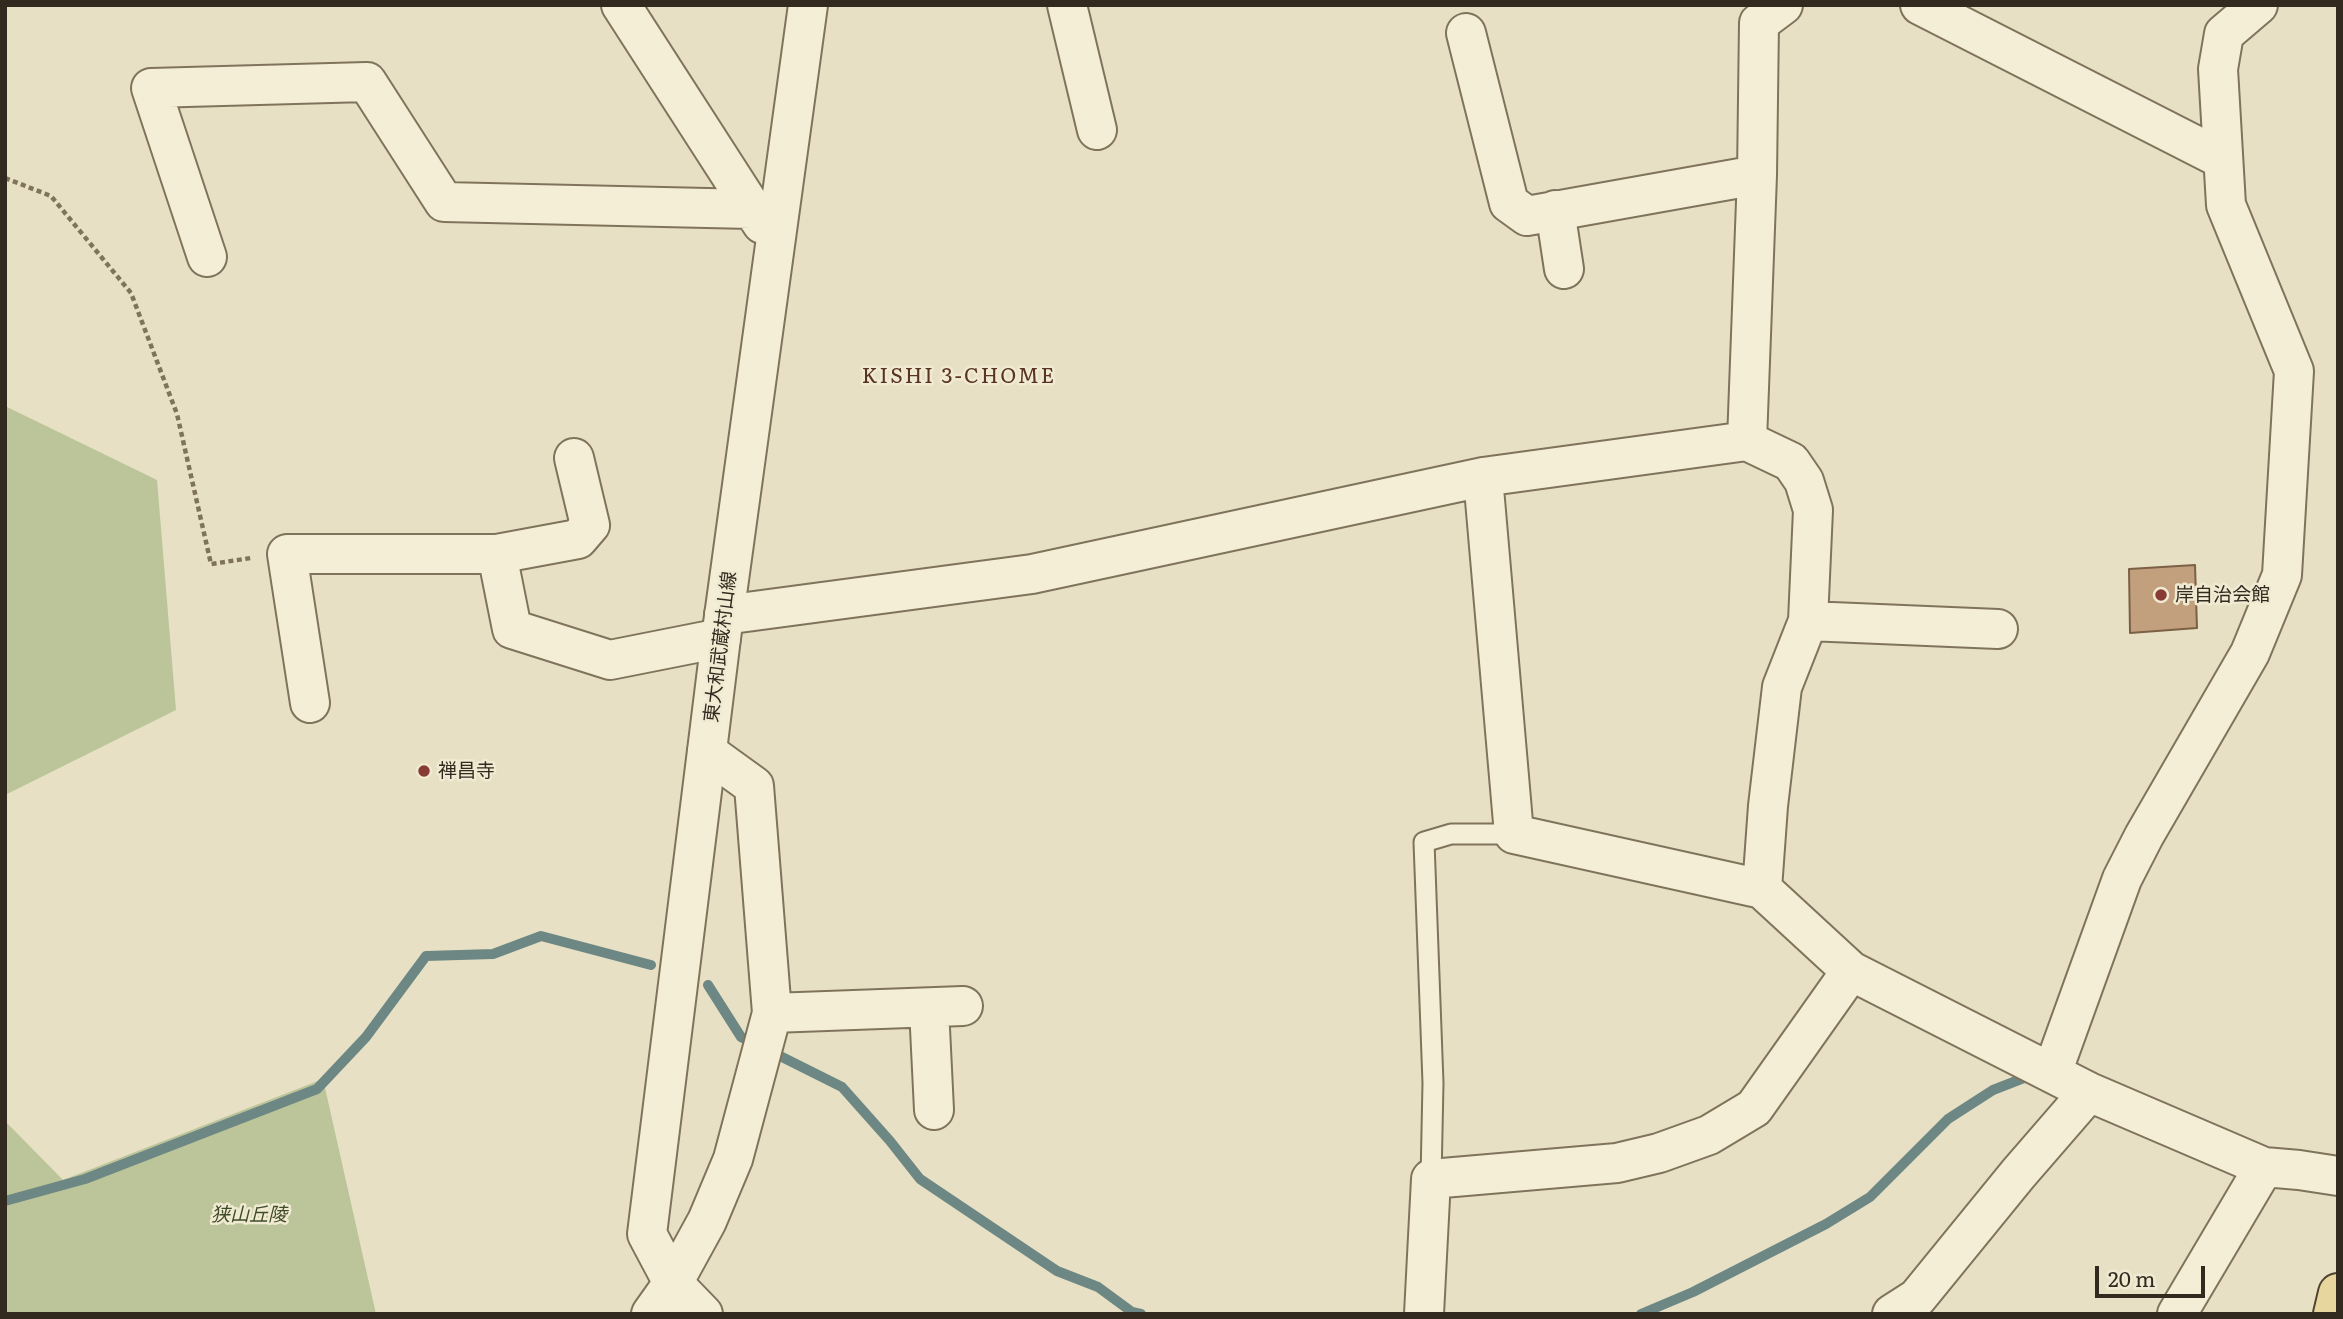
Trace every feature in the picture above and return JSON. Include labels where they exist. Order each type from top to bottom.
[{"type":"main road","points":[[2333,1314],[2338,1293]]},
{"type":"street","points":[[621,5],[776,245]]},
{"type":"street","name":"東大和武蔵村山線","points":[[703,1314],[662,1298],[647,1234],[723,626],[808,5]]},
{"type":"street","points":[[1067,5],[1097,130]]},
{"type":"street","points":[[1747,441],[1758,175],[1759,23],[1783,5]]},
{"type":"street","points":[[1920,5],[2222,159]]},
{"type":"street","points":[[2052,1073],[2122,879],[2250,653],[2282,575],[2294,371],[2226,205],[2222,159],[2218,69],[2224,34],[2243,10]]},
{"type":"street","points":[[1466,33],[1509,203],[1527,216],[1758,175]]},
{"type":"street","points":[[207,257],[151,88],[367,82],[444,202],[751,209]]},
{"type":"street","points":[[1555,211],[1564,269]]},
{"type":"street","points":[[497,554],[512,629],[610,660],[723,626],[1032,574],[1483,477],[1747,441],[1791,462],[1804,481],[1813,510],[1808,621],[1782,687],[1768,806],[1762,889]]},
{"type":"street","points":[[310,704],[287,554],[497,554],[578,539],[590,525],[574,458]]},
{"type":"street","points":[[1483,477],[1514,834],[1762,889],[1851,971],[2089,1092],[2264,1167],[2338,1176]]},
{"type":"street","points":[[1808,621],[1998,629]]},
{"type":"street","points":[[662,1298],[707,1221],[733,1158],[766,1038],[754,786],[707,752]]},
{"type":"street","points":[[1424,1314],[1431,1179],[1617,1163],[1659,1153],[1709,1135],[1754,1108],[1851,971]]},
{"type":"street","points":[[766,1038],[946,1007],[934,1110]]},
{"type":"street","points":[[1892,1314],[1917,1298],[2089,1092]]},
{"type":"street","points":[[2177,1314],[2264,1167]]},
{"type":"lane","points":[[1431,1179],[1433,1083],[1424,842],[1451,834],[1514,834]]},
{"type":"path","points":[[5,178],[51,196],[131,293],[177,414],[211,564]]},
{"type":"green space","points":[[5,406],[157,480],[176,710],[5,795]]},
{"type":"green space","name":"狭山丘陵","points":[[323,1079],[376,1314],[5,1314],[5,1121],[63,1180]]},
{"type":"building","points":[[2195,565],[2197,628],[2130,633],[2129,569]]},
{"type":"waterway","points":[[5,1201],[85,1179],[317,1089],[366,1037],[426,956],[493,954],[541,936],[651,965]]},
{"type":"waterway","points":[[708,985],[741,1037],[755,1044]]},
{"type":"waterway","points":[[770,1051],[842,1087],[920,1179],[1057,1271],[1098,1287],[1132,1312],[1141,1314]]},
{"type":"waterway","points":[[1641,1314],[1693,1292],[1826,1224],[1870,1197],[1948,1119],[1993,1090],[2029,1076]]},
{"type":"place","name":"岸自治会館","points":[[2161,595]]},
{"type":"place","name":"禅昌寺","points":[[424,771]]},
{"type":"district","name":"KISHI 3-CHOME","points":[[959,377]]}]
